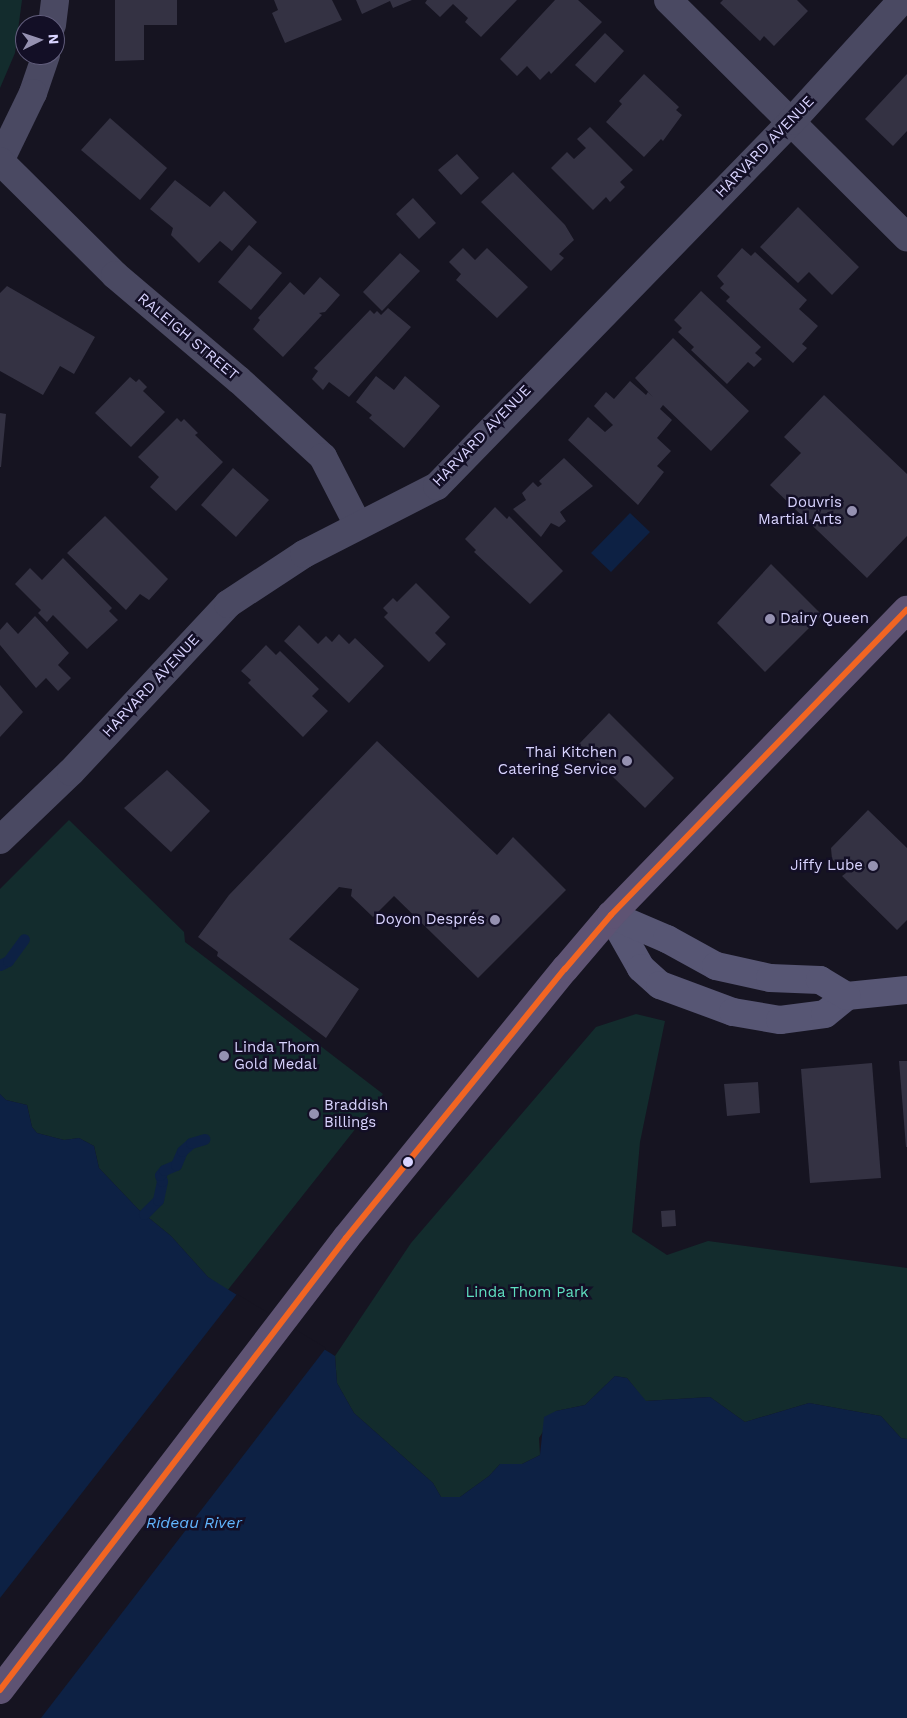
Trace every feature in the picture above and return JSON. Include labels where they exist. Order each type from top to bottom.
[{"type":"main road","points":[[0,1690],[346,1238],[612,915],[907,610]]},
{"type":"street","points":[[54,15],[56,0]]},
{"type":"street","points":[[668,0],[907,237]]},
{"type":"street","name":"HARVARD AVENUE","points":[[0,840],[71,772],[228,604],[304,554],[437,486],[792,121],[902,0]]},
{"type":"street","points":[[0,161],[33,93],[43,65]]},
{"type":"street","name":"RALEIGH STREET","points":[[0,161],[115,274],[239,380],[323,457],[358,525]]},
{"type":"street","points":[[612,915],[641,968],[660,985],[682,995],[733,1012],[780,1020],[825,1014],[847,996],[907,990]]},
{"type":"street","points":[[612,915],[667,938],[716,966],[770,978],[820,980],[847,996]]},
{"type":"green space","points":[[0,0],[22,0],[20,15],[15,15],[15,53],[0,88]]},
{"type":"green space","points":[[69,820],[184,932],[185,942],[383,1094],[227,1291],[208,1277],[171,1236],[138,1209],[99,1168],[94,1146],[79,1138],[64,1140],[37,1133],[32,1127],[27,1105],[6,1100],[0,1094],[0,889]]},
{"type":"green space","name":"Linda Thom Park","points":[[636,1014],[665,1021],[640,1142],[632,1232],[667,1255],[708,1241],[907,1268],[907,1439],[901,1438],[881,1416],[809,1403],[745,1422],[710,1397],[645,1401],[627,1378],[615,1376],[585,1405],[556,1411],[539,1438],[540,1455],[522,1464],[500,1464],[489,1476],[460,1497],[441,1497],[433,1483],[354,1413],[337,1383],[335,1356],[411,1243],[596,1027]]},
{"type":"water","points":[[630,513],[650,532],[611,572],[591,553]]},
{"type":"water","name":"Rideau River","points":[[0,1094],[6,1100],[27,1105],[32,1127],[37,1133],[64,1140],[79,1138],[94,1146],[99,1168],[138,1209],[171,1236],[208,1277],[335,1356],[337,1383],[354,1413],[433,1483],[441,1497],[460,1497],[489,1476],[500,1464],[522,1464],[540,1455],[544,1417],[556,1411],[585,1405],[615,1376],[627,1378],[646,1401],[710,1397],[745,1422],[809,1403],[881,1416],[901,1438],[907,1439],[907,1718],[0,1718]]},
{"type":"pier","points":[[237,1294],[326,1348],[41,1718],[0,1718],[0,1598]]},
{"type":"building","points":[[115,0],[177,0],[177,25],[144,25],[144,60],[115,61]]},
{"type":"building","points":[[274,0],[332,0],[342,20],[285,43],[272,13],[278,10]]},
{"type":"building","points":[[356,0],[412,0],[393,8],[390,1],[362,14]]},
{"type":"building","points":[[427,0],[517,0],[481,37],[465,22],[468,18],[453,4],[440,17],[425,3]]},
{"type":"building","points":[[555,0],[578,0],[602,22],[551,74],[549,71],[540,80],[527,66],[517,76],[500,59]]},
{"type":"building","points":[[723,0],[797,0],[808,11],[774,46],[764,36],[760,41],[720,3]]},
{"type":"building","points":[[605,33],[624,51],[595,83],[575,65]]},
{"type":"building","points":[[644,74],[679,107],[676,110],[682,115],[663,141],[661,139],[644,157],[606,122],[622,104],[619,101]]},
{"type":"building","points":[[907,74],[907,131],[893,146],[865,119]]},
{"type":"building","points":[[110,118],[167,168],[140,200],[81,150]]},
{"type":"building","points":[[590,127],[633,170],[620,182],[625,187],[610,202],[606,197],[593,210],[551,168],[567,152],[574,159],[586,148],[577,139]]},
{"type":"building","points":[[457,154],[479,178],[461,195],[438,170]]},
{"type":"building","points":[[513,172],[565,225],[574,240],[559,254],[564,258],[551,271],[481,202]]},
{"type":"building","points":[[175,180],[210,207],[224,191],[257,222],[232,251],[220,241],[199,263],[171,235],[173,228],[150,209]]},
{"type":"building","points":[[413,198],[436,223],[419,239],[396,214]]},
{"type":"building","points":[[798,207],[859,267],[832,295],[809,272],[798,283],[760,247]]},
{"type":"building","points":[[249,245],[282,273],[251,310],[218,282]]},
{"type":"building","points":[[463,248],[475,260],[487,248],[528,287],[497,318],[456,280],[461,274],[449,262]]},
{"type":"building","points":[[742,248],[751,256],[755,252],[807,300],[799,309],[818,326],[802,344],[807,348],[793,363],[726,301],[730,297],[720,288],[724,284],[717,276]]},
{"type":"building","points":[[400,253],[420,271],[382,311],[363,292]]},
{"type":"building","points":[[320,277],[340,295],[325,312],[319,313],[322,315],[283,357],[253,329],[260,320],[258,318],[290,282],[304,295]]},
{"type":"building","points":[[7,286],[95,337],[74,374],[60,366],[43,395],[0,371],[0,293]]},
{"type":"building","points":[[701,291],[761,347],[755,353],[762,359],[754,367],[748,362],[727,384],[691,350],[694,347],[678,332],[682,328],[674,320]]},
{"type":"building","points":[[388,308],[411,327],[349,397],[329,382],[323,390],[312,379],[318,371],[314,368],[370,310],[374,314],[377,311],[381,315]]},
{"type":"building","points":[[673,338],[749,411],[711,451],[663,405],[660,409],[672,420],[657,438],[671,451],[657,466],[664,472],[638,505],[568,440],[588,417],[605,432],[613,425],[594,406],[606,392],[614,399],[630,381],[646,395],[648,392],[653,397],[635,378]]},
{"type":"building","points":[[376,376],[394,390],[405,376],[440,406],[404,448],[369,418],[372,415],[356,402]]},
{"type":"building","points":[[130,377],[136,382],[139,379],[147,387],[143,391],[165,412],[131,447],[95,413]]},
{"type":"building","name":"Douvris Martial Arts","points":[[824,395],[907,474],[907,536],[867,578],[770,485],[801,453],[784,437]]},
{"type":"building","points":[[0,413],[6,414],[1,467],[0,467]]},
{"type":"building","points":[[177,418],[181,422],[184,419],[198,433],[195,435],[223,462],[176,511],[150,487],[159,477],[138,457]]},
{"type":"building","points":[[564,458],[593,486],[560,512],[566,521],[559,527],[551,523],[541,537],[513,509],[526,500],[522,493],[533,482],[538,487],[542,484],[539,481]]},
{"type":"building","points":[[233,468],[269,500],[236,537],[201,505]]},
{"type":"building","points":[[495,507],[507,519],[509,516],[563,571],[530,604],[474,552],[476,550],[465,539]]},
{"type":"building","points":[[105,516],[168,579],[149,600],[140,594],[126,610],[67,553]]},
{"type":"building","points":[[63,558],[112,608],[109,611],[118,620],[87,649],[53,615],[47,622],[38,613],[41,610],[15,584],[30,568],[42,580]]},
{"type":"building","name":"Dairy Queen","points":[[771,564],[822,615],[765,672],[717,623]]},
{"type":"building","points":[[416,583],[450,617],[435,633],[446,644],[429,662],[384,617],[388,613],[383,608],[393,598],[397,602]]},
{"type":"building","points":[[35,616],[69,653],[58,665],[71,678],[58,691],[46,678],[36,688],[0,645],[0,630],[7,622],[18,634]]},
{"type":"building","points":[[299,625],[318,644],[326,636],[332,642],[339,634],[349,644],[355,638],[384,666],[349,703],[284,641]]},
{"type":"building","points":[[266,645],[276,655],[280,651],[319,689],[312,696],[328,711],[303,737],[248,683],[251,680],[241,671]]},
{"type":"building","points":[[0,685],[23,712],[0,737]]},
{"type":"building","name":"Thai Kitchen Catering Service","points":[[609,713],[674,778],[645,808],[579,744]]},
{"type":"building","points":[[377,741],[497,855],[513,837],[566,890],[478,978],[394,896],[373,917],[351,896],[352,889],[339,887],[289,939],[359,989],[326,1038],[217,956],[218,952],[198,937],[229,895]]},
{"type":"building","points":[[167,770],[210,811],[171,852],[124,808]]},
{"type":"building","name":"Jiffy Lube","points":[[868,810],[907,848],[907,920],[897,930],[842,876],[846,873],[832,859],[831,848]]},
{"type":"building","points":[[899,1061],[907,1061],[907,1147],[906,1147]]},
{"type":"building","points":[[872,1063],[881,1178],[810,1183],[801,1069]]},
{"type":"building","points":[[758,1082],[760,1113],[727,1116],[724,1084]]},
{"type":"building","points":[[675,1210],[676,1226],[662,1227],[661,1211]]},
{"type":"waterway","points":[[0,965],[8,961],[24,939]]},
{"type":"waterway","points":[[144,1214],[158,1200],[162,1181],[160,1175],[164,1170],[176,1165],[182,1151],[191,1143],[204,1139]]},
{"type":"transit line","points":[[0,1690],[346,1238],[565,969],[611,915],[907,610]]},
{"type":"place","name":"Douvris Martial Arts","points":[[852,511]]},
{"type":"place","name":"Dairy Queen","points":[[770,619]]},
{"type":"place","name":"Thai Kitchen Catering Service","points":[[627,761]]},
{"type":"place","name":"Jiffy Lube","points":[[873,866]]},
{"type":"place","name":"Doyon Després","points":[[495,920]]},
{"type":"place","name":"Linda Thom Gold Medal","points":[[224,1056]]},
{"type":"place","name":"Braddish Billings","points":[[314,1114]]}]
